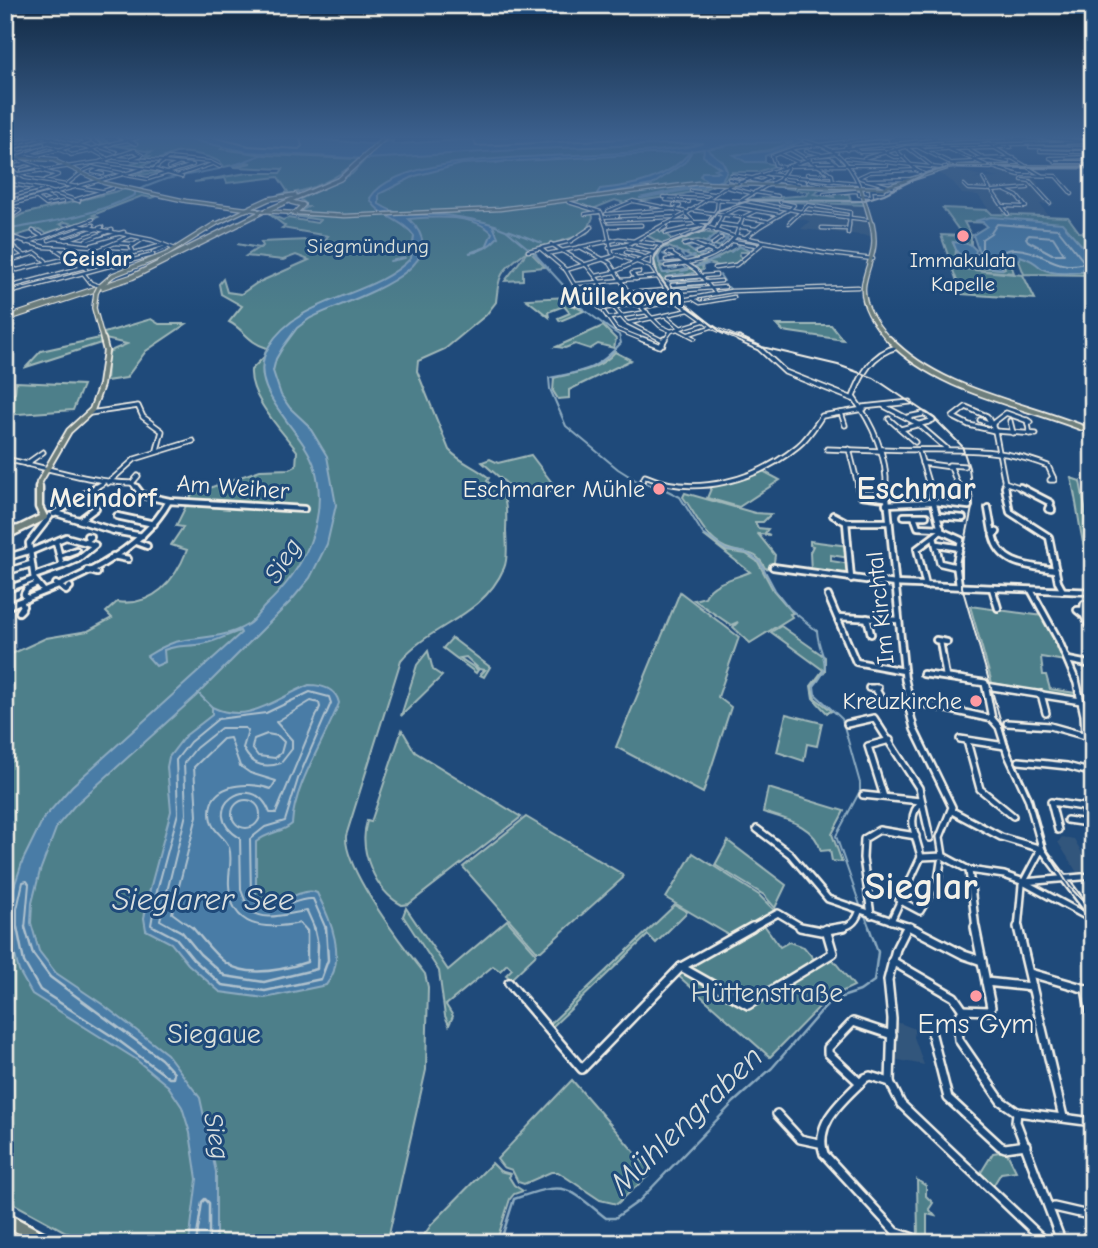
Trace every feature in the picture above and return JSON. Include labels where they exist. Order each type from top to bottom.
[{"type":"highway","points":[[5,318],[80,296],[151,269],[265,201],[296,194]]},
{"type":"highway","points":[[275,206],[304,194]]},
{"type":"highway","points":[[275,206],[306,195]]},
{"type":"highway","points":[[287,213],[297,213],[305,204],[299,199],[306,195]]},
{"type":"highway","points":[[265,201],[281,200],[275,206]]},
{"type":"highway","points":[[5,318],[148,269],[250,211],[301,203],[297,213]]},
{"type":"highway","points":[[5,1219],[50,1243]]},
{"type":"highway","points":[[5,1234],[21,1243]]},
{"type":"main road","points":[[159,194],[250,211],[287,213]]},
{"type":"main road","points":[[297,213],[320,215],[451,212],[573,202],[623,194]]},
{"type":"main road","points":[[862,194],[875,246],[873,258],[864,277],[863,289],[874,320],[891,345],[898,347],[929,370],[957,384],[1052,414],[1093,432]]},
{"type":"main road","points":[[5,536],[47,517],[39,508],[37,490],[47,467],[72,428],[90,413],[102,383],[106,351],[94,308],[99,285],[120,272],[176,249],[203,230],[250,211]]},
{"type":"street","points":[[9,194],[25,201]]},
{"type":"street","points":[[13,196],[19,194]]},
{"type":"street","points":[[19,198],[59,195],[78,200],[93,194]]},
{"type":"street","points":[[669,197],[666,200],[688,204],[693,198],[692,194]]},
{"type":"street","points":[[659,228],[714,194]]},
{"type":"street","points":[[726,200],[730,194]]},
{"type":"street","points":[[741,201],[750,194]]},
{"type":"street","points":[[762,198],[766,194]]},
{"type":"street","points":[[767,194],[778,196]]},
{"type":"street","points":[[994,194],[1008,214]]},
{"type":"street","points":[[1002,206],[1026,207],[1013,194]]},
{"type":"street","points":[[1042,194],[1050,203]]},
{"type":"street","points":[[6,206],[53,195]]},
{"type":"street","points":[[43,199],[53,195]]},
{"type":"street","points":[[43,199],[53,195]]},
{"type":"street","points":[[43,199],[46,205],[64,202],[53,195]]},
{"type":"street","points":[[663,197],[741,201],[869,220]]},
{"type":"street","points":[[659,211],[668,221],[709,222],[718,209],[718,200]]},
{"type":"street","points":[[606,216],[633,201],[676,207],[687,212],[767,221]]},
{"type":"street","points":[[573,202],[606,216],[637,220],[679,217]]},
{"type":"street","points":[[746,237],[794,205],[780,202]]},
{"type":"street","points":[[627,204],[641,225],[649,231]]},
{"type":"street","points":[[789,223],[808,205],[849,211],[848,231],[822,228]]},
{"type":"street","points":[[5,221],[20,211],[6,206]]},
{"type":"street","points":[[743,217],[770,206]]},
{"type":"street","points":[[606,216],[621,211],[659,211],[676,207]]},
{"type":"street","points":[[716,231],[723,215],[739,208],[780,215]]},
{"type":"street","points":[[585,214],[601,212]]},
{"type":"street","points":[[687,212],[693,222],[753,244],[746,248]]},
{"type":"street","points":[[641,213],[676,240]]},
{"type":"street","points":[[700,217],[704,213]]},
{"type":"street","points":[[819,219],[822,215]]},
{"type":"street","points":[[606,216],[618,216]]},
{"type":"street","points":[[606,216],[609,248],[615,255],[650,265]]},
{"type":"street","points":[[666,263],[688,264],[716,254],[734,238],[743,217]]},
{"type":"street","points":[[25,243],[93,219]]},
{"type":"street","points":[[678,223],[691,233]]},
{"type":"street","points":[[720,224],[755,229]]},
{"type":"street","points":[[77,225],[144,238],[176,249]]},
{"type":"street","points":[[49,240],[93,225]]},
{"type":"street","points":[[608,226],[641,225]]},
{"type":"street","points":[[625,226],[628,238]]},
{"type":"street","points":[[666,233],[702,226]]},
{"type":"street","points":[[528,251],[575,239],[585,235],[592,227]]},
{"type":"street","points":[[65,241],[102,228]]},
{"type":"street","points":[[627,246],[649,231],[666,228]]},
{"type":"street","points":[[595,276],[636,263],[663,245],[707,228]]},
{"type":"street","points":[[78,242],[112,230]]},
{"type":"street","points":[[33,232],[43,237]]},
{"type":"street","points":[[55,238],[78,242],[96,241],[124,232]]},
{"type":"street","points":[[5,235],[25,243],[57,249],[113,250],[134,252],[147,257]]},
{"type":"street","points":[[5,262],[17,270],[100,249],[131,236]]},
{"type":"street","points":[[714,236],[721,238],[718,239]]},
{"type":"street","points":[[547,254],[608,240],[638,237],[663,245]]},
{"type":"street","points":[[696,253],[718,239],[746,237],[819,252],[873,258]]},
{"type":"street","points":[[134,252],[131,248],[144,238]]},
{"type":"street","points":[[575,239],[586,245]]},
{"type":"street","points":[[5,243],[17,240]]},
{"type":"street","points":[[715,268],[736,265],[765,241]]},
{"type":"street","points":[[563,242],[574,248]]},
{"type":"street","points":[[690,249],[703,242]]},
{"type":"street","points":[[114,243],[134,244]]},
{"type":"street","points":[[109,266],[115,260],[134,252],[163,244]]},
{"type":"street","points":[[551,244],[587,266],[600,282],[612,308],[629,324],[663,338],[662,345]]},
{"type":"street","points":[[684,245],[697,246],[716,254]]},
{"type":"street","points":[[580,246],[605,259],[632,300],[671,331]]},
{"type":"street","points":[[609,248],[627,246],[654,253]]},
{"type":"street","points":[[5,294],[147,257],[167,247]]},
{"type":"street","points":[[539,248],[566,270],[580,295],[592,299],[601,309],[636,304]]},
{"type":"street","points":[[5,250],[16,249],[25,256]]},
{"type":"street","points":[[57,249],[89,272]]},
{"type":"street","points":[[80,263],[99,258],[113,250]]},
{"type":"street","points":[[626,252],[645,257]]},
{"type":"street","points":[[5,262],[36,253],[47,262]]},
{"type":"street","points":[[654,253],[650,265],[675,300],[718,331],[759,348],[776,366],[788,373],[853,398],[863,408]]},
{"type":"street","points":[[666,263],[665,257],[671,254],[693,267],[710,288],[724,299]]},
{"type":"street","points":[[573,257],[581,255]]},
{"type":"street","points":[[566,270],[587,266],[615,255]]},
{"type":"street","points":[[20,257],[33,265]]},
{"type":"street","points":[[666,263],[680,259]]},
{"type":"street","points":[[5,288],[84,267]]},
{"type":"street","points":[[639,272],[630,274],[649,291]]},
{"type":"street","points":[[84,274],[99,285]]},
{"type":"street","points":[[675,286],[680,278],[702,276],[719,280]]},
{"type":"street","points":[[575,284],[657,277]]},
{"type":"street","points":[[675,286],[719,280]]},
{"type":"street","points":[[675,286],[710,288],[719,280]]},
{"type":"street","points":[[642,307],[715,293],[778,288],[858,287]]},
{"type":"street","points":[[574,304],[604,295],[665,289]]},
{"type":"street","points":[[632,300],[670,296]]},
{"type":"street","points":[[691,297],[699,303],[734,297]]},
{"type":"street","points":[[629,324],[689,310]]},
{"type":"street","points":[[604,312],[616,329],[662,345]]},
{"type":"street","points":[[610,318],[648,312]]},
{"type":"street","points":[[666,315],[680,329],[695,338]]},
{"type":"street","points":[[662,345],[671,331],[704,321]]},
{"type":"street","points":[[689,334],[712,327]]},
{"type":"street","points":[[853,398],[877,356],[891,345]]},
{"type":"street","points":[[647,478],[671,488],[723,482],[740,477],[796,449],[822,416],[910,402]]},
{"type":"street","points":[[90,413],[138,406],[143,417],[162,431],[157,450]]},
{"type":"street","points":[[884,406],[918,424],[948,450]]},
{"type":"street","points":[[994,426],[961,423],[953,418],[966,407],[981,409],[994,426],[1011,513],[1049,537],[1063,591]]},
{"type":"street","name":"Im Kirchtal","points":[[863,408],[872,423],[887,475],[888,522],[911,725],[941,775],[952,811]]},
{"type":"street","points":[[994,426],[1006,412],[1029,421],[1030,434]]},
{"type":"street","points":[[841,413],[845,425]]},
{"type":"street","points":[[901,429],[933,420],[923,415],[907,418]]},
{"type":"street","points":[[889,419],[906,437],[915,442]]},
{"type":"street","points":[[979,420],[1013,433],[1036,434]]},
{"type":"street","points":[[1010,421],[1013,433]]},
{"type":"street","points":[[43,590],[34,577],[29,543],[47,517],[106,483],[135,459],[193,441]]},
{"type":"street","points":[[827,449],[919,452],[999,449],[1018,453],[1046,465],[1051,469],[1053,477]]},
{"type":"street","points":[[849,449],[862,498],[969,506]]},
{"type":"street","points":[[26,464],[43,452]]},
{"type":"street","points":[[919,452],[941,530]]},
{"type":"street","points":[[5,458],[106,483],[132,483],[138,476]]},
{"type":"street","points":[[922,463],[964,466]]},
{"type":"street","points":[[948,466],[952,469],[962,495]]},
{"type":"street","points":[[1004,482],[1044,497],[1050,501],[1051,507]]},
{"type":"street","name":"Am Weiher","points":[[132,483],[142,495],[169,501],[304,509]]},
{"type":"street","points":[[910,496],[915,503]]},
{"type":"street","points":[[5,607],[113,556],[142,536],[154,524],[169,501]]},
{"type":"street","points":[[80,520],[96,508]]},
{"type":"street","points":[[988,508],[996,552],[1014,562],[1056,570]]},
{"type":"street","points":[[56,513],[122,534],[142,536]]},
{"type":"street","points":[[833,515],[846,522],[888,522]]},
{"type":"street","points":[[117,516],[154,524]]},
{"type":"street","points":[[904,516],[926,516]]},
{"type":"street","points":[[914,516],[918,527],[941,530],[960,538],[957,567],[959,586]]},
{"type":"street","points":[[938,516],[963,518]]},
{"type":"street","points":[[846,522],[851,579]]},
{"type":"street","points":[[5,528],[20,529]]},
{"type":"street","points":[[926,586],[917,551],[922,543],[941,530]]},
{"type":"street","points":[[85,542],[91,537],[87,536]]},
{"type":"street","points":[[5,558],[66,537],[95,547],[62,566],[5,590]]},
{"type":"street","points":[[934,537],[940,563],[957,567]]},
{"type":"street","points":[[135,541],[148,546]]},
{"type":"street","points":[[56,542],[62,566]]},
{"type":"street","points":[[936,544],[960,548]]},
{"type":"street","points":[[60,556],[76,550]]},
{"type":"street","points":[[113,556],[128,559]]},
{"type":"street","points":[[5,572],[31,564]]},
{"type":"street","points":[[773,568],[895,584],[1093,592]]},
{"type":"street","points":[[87,570],[97,573]]},
{"type":"street","points":[[22,609],[27,589],[37,584]]},
{"type":"street","points":[[56,584],[66,591],[70,587]]},
{"type":"street","points":[[992,588],[998,608]]},
{"type":"street","points":[[1031,589],[1068,660],[1085,715],[1084,734]]},
{"type":"street","points":[[828,596],[856,662],[904,671]]},
{"type":"street","points":[[1093,605],[1083,605],[1083,612],[1093,632]]},
{"type":"street","points":[[838,617],[898,620]]},
{"type":"street","points":[[867,618],[871,634]]},
{"type":"street","points":[[946,677],[938,640],[947,642]]},
{"type":"street","points":[[1068,660],[1093,665]]},
{"type":"street","points":[[923,674],[1081,701]]},
{"type":"street","points":[[986,685],[992,719],[999,727],[1028,798],[1040,850],[1025,874],[1017,926],[1063,1117]]},
{"type":"street","points":[[874,688],[878,698],[886,703],[909,702],[992,719]]},
{"type":"street","points":[[1041,694],[1046,713]]},
{"type":"street","points":[[847,724],[874,718],[918,786],[930,838]]},
{"type":"street","points":[[1007,723],[1019,722],[1093,738]]},
{"type":"street","points":[[884,797],[868,746],[890,740]]},
{"type":"street","points":[[1005,746],[963,740],[980,789],[1013,816]]},
{"type":"street","points":[[1019,761],[1067,766],[1093,773]]},
{"type":"street","points":[[863,795],[921,802]]},
{"type":"street","points":[[1083,807],[1093,797]]},
{"type":"street","points":[[1058,830],[1052,801],[1083,807]]},
{"type":"street","points":[[891,921],[921,857],[912,813],[921,802]]},
{"type":"street","points":[[1083,807],[1091,828]]},
{"type":"street","points":[[899,900],[920,911],[939,877],[942,858],[940,841],[946,820],[952,811],[1001,837],[1036,845],[1093,920]]},
{"type":"street","points":[[1067,820],[1091,828]]},
{"type":"street","points":[[757,829],[790,854],[825,898],[938,938],[964,955],[982,961]]},
{"type":"street","points":[[509,983],[582,1069],[681,968],[778,913],[802,930],[851,925],[865,914],[871,895],[863,848],[864,839],[879,830],[916,836]]},
{"type":"street","points":[[921,857],[942,858],[969,870],[1024,882],[1088,910]]},
{"type":"street","points":[[963,1010],[991,1009],[970,897],[969,870]]},
{"type":"street","points":[[1024,882],[1093,876]]},
{"type":"street","points":[[908,926],[892,961],[888,980],[892,1019],[890,1082],[901,1104],[1047,1243]]},
{"type":"street","points":[[681,968],[748,1005],[832,954],[834,949],[827,929]]},
{"type":"street","points":[[892,961],[954,998],[963,1010]]},
{"type":"street","points":[[1030,973],[1089,990],[1093,1024]]},
{"type":"street","points":[[986,982],[1032,987]]},
{"type":"street","points":[[963,1010],[957,1020],[961,1044],[1001,1101],[1017,1112],[1093,1122]]},
{"type":"street","points":[[860,1083],[828,1053],[828,1048],[853,1022],[891,1035]]},
{"type":"street","points":[[932,1035],[948,1098],[999,1146],[1005,1148],[1026,1145]]},
{"type":"street","points":[[890,1082],[870,1076],[860,1083],[824,1126],[819,1143],[824,1154],[896,1232],[927,1243]]},
{"type":"street","points":[[1017,1112],[1016,1119],[1062,1243]]},
{"type":"street","points":[[777,1114],[800,1139],[819,1143]]},
{"type":"street","points":[[1054,1207],[1093,1216]]},
{"type":"shaded area","points":[[966,194],[1045,194],[1055,204],[1040,204],[1049,217],[992,214],[978,195]]},
{"type":"shaded area","points":[[811,203],[864,205],[872,236],[801,229],[810,221],[796,218],[799,215],[794,218],[787,217],[795,211],[802,212]]},
{"type":"shaded area","points":[[1062,837],[1074,839],[1093,872],[1078,874],[1058,842]]},
{"type":"shaded area","points":[[897,1022],[915,1029],[914,1037],[924,1065],[894,1059]]},
{"type":"green space","points":[[104,194],[159,195],[151,198],[142,196],[93,215],[98,217],[78,225],[65,222],[60,224],[66,227],[46,233],[39,229],[12,237],[5,234],[5,224],[23,214]]},
{"type":"green space","name":"Siegaue","points":[[310,194],[679,194],[624,203],[615,200],[595,208],[602,214],[592,214],[589,227],[592,228],[587,233],[533,250],[536,254],[533,255],[545,267],[523,269],[523,280],[505,281],[527,252],[524,253],[502,275],[496,302],[486,315],[445,349],[418,361],[417,371],[449,450],[489,478],[487,481],[503,496],[506,507],[507,554],[504,568],[483,598],[470,610],[427,637],[401,660],[346,836],[354,868],[364,887],[425,974],[428,987],[426,1070],[387,1243],[86,1243],[5,1199],[5,657],[46,638],[88,631],[112,618],[106,612],[117,602],[141,600],[161,590],[176,572],[187,550],[171,545],[183,527],[176,526],[192,494],[260,470],[290,469],[296,466],[297,451],[260,402],[252,380],[251,370],[264,357],[267,348],[229,322],[242,306],[221,294],[219,284],[223,279],[227,292],[241,294],[257,283],[309,260],[296,255],[283,260],[246,256],[258,248],[237,244],[260,248],[263,246],[261,242],[308,240],[321,245],[328,236],[282,228],[285,226],[269,214],[283,220],[288,218],[317,223],[320,220],[287,215],[321,216],[299,212],[308,207],[303,207],[305,203],[300,199]]},
{"type":"green space","points":[[833,194],[849,194],[851,201],[842,203],[863,201],[864,205],[743,200],[807,195],[834,197]]},
{"type":"green space","points":[[943,208],[988,210],[992,214],[1068,217],[1079,232],[1093,233],[1093,275],[1024,274],[1019,261],[1010,262],[1014,273],[964,269],[1023,275],[1035,299],[962,294],[951,265],[1003,269],[1005,268],[1001,260],[1018,259],[997,223],[964,222],[971,235],[971,244],[953,243],[956,249],[955,261],[950,261],[941,235],[963,236]]},
{"type":"green space","points":[[658,228],[674,241],[696,232],[692,229],[707,229],[703,232],[716,234],[707,242],[724,248],[698,240],[683,242],[683,245],[703,258],[699,260],[669,247],[663,248],[658,257],[660,265],[665,266],[660,267],[663,273],[694,267],[704,263],[700,261],[703,260],[707,263],[739,246],[749,251],[763,241],[750,252],[740,252],[739,255],[745,260],[743,263],[742,261],[724,267],[708,263],[702,266],[703,270],[686,275],[689,280],[683,274],[666,277],[667,279],[662,280],[667,287],[650,266],[654,266],[655,251],[663,244],[646,235]]},
{"type":"green space","points":[[569,297],[571,304],[584,311],[560,321],[558,318],[570,313],[564,306],[548,312],[549,317],[526,299]]},
{"type":"green space","points":[[151,319],[159,324],[186,324],[146,351],[126,378],[106,381],[108,352],[127,344],[105,339],[104,333]]},
{"type":"green space","points":[[777,325],[831,325],[843,340],[783,331]]},
{"type":"green space","points":[[603,326],[616,339],[614,348],[598,344],[590,349],[575,344],[565,348],[556,347]]},
{"type":"green space","points":[[100,338],[101,343],[26,367],[41,351]]},
{"type":"green space","points":[[615,352],[631,360],[569,390],[569,398],[558,399],[553,391],[554,378],[594,367]]},
{"type":"green space","points":[[16,382],[83,385],[73,410],[5,415],[5,403],[15,393]]},
{"type":"green space","points":[[531,455],[559,492],[515,491],[482,462],[490,459],[498,463]]},
{"type":"green space","points":[[759,469],[780,480],[739,507],[707,498],[713,484],[732,481]]},
{"type":"green space","points":[[1071,478],[1080,481],[1093,551],[1093,579],[1085,553]]},
{"type":"green space","points":[[685,493],[755,513],[771,514],[763,522],[755,522],[758,528],[768,529],[765,533],[770,535],[758,534],[775,555],[773,569],[765,568],[758,558],[751,554],[723,547],[715,542],[683,497]]},
{"type":"green space","points":[[703,535],[726,551],[746,554],[758,562],[773,590],[793,613],[790,614],[792,617],[750,643],[733,627],[738,622],[731,625],[694,600],[705,597],[718,584],[750,572]]},
{"type":"green space","points":[[810,541],[848,546],[849,558],[831,555],[831,561],[850,564],[851,577],[811,572],[810,552],[813,546]]},
{"type":"green space","points":[[680,592],[739,637],[718,697],[731,707],[703,793],[616,747]]},
{"type":"green space","points":[[970,606],[1043,616],[1066,658],[1065,661],[1041,657],[1043,675],[1046,675],[1050,689],[1075,693],[1077,698],[992,683]]},
{"type":"green space","points":[[781,626],[825,657],[825,671],[812,687],[815,698],[832,711],[827,713],[813,698],[811,686],[823,670],[771,632]]},
{"type":"green space","points":[[452,638],[490,667],[484,677],[480,675],[485,670],[479,669],[466,657],[460,658],[478,670],[476,673],[443,648]]},
{"type":"green space","points":[[428,651],[433,670],[442,676],[401,716],[417,665]]},
{"type":"green space","points":[[786,714],[822,723],[817,746],[807,744],[804,761],[777,752]]},
{"type":"green space","points":[[402,730],[415,752],[521,817],[409,904],[402,905],[384,890],[371,869],[365,832],[367,821],[371,822]]},
{"type":"green space","points":[[768,788],[844,811],[832,834],[842,862],[832,861],[830,850],[821,851],[818,842],[806,829],[763,812]]},
{"type":"green space","points":[[526,817],[622,874],[623,878],[541,951],[537,951],[463,867]]},
{"type":"green space","points":[[728,841],[786,885],[775,908],[764,895],[715,865]]},
{"type":"green space","points":[[693,853],[759,895],[774,910],[773,914],[734,936],[666,898]]},
{"type":"green space","points":[[675,905],[687,912],[656,943],[648,935],[550,1029],[548,1026]]},
{"type":"green space","points":[[406,908],[448,970],[507,920],[536,953],[535,956],[511,979],[506,975],[512,969],[507,964],[500,971],[493,966],[446,1005],[453,1016],[449,1025],[445,1016],[439,971],[403,916]]},
{"type":"green space","name":"Hüttenstraße","points":[[762,922],[780,947],[789,942],[804,947],[818,964],[830,956],[854,986],[828,998],[770,1057],[676,974]]},
{"type":"green space","points":[[572,1080],[650,1170],[649,1175],[617,1204],[600,1200],[558,1172],[551,1172],[524,1184],[518,1182],[512,1170],[503,1167],[497,1159]]},
{"type":"green space","points":[[1006,1151],[1016,1171],[1001,1173],[993,1186],[980,1174],[993,1153]]},
{"type":"green space","points":[[492,1163],[500,1171],[511,1174],[509,1177],[514,1185],[523,1191],[514,1194],[510,1199],[496,1243],[418,1243],[432,1224]]},
{"type":"green space","points":[[917,1180],[926,1186],[926,1196],[933,1203],[929,1209],[935,1216],[927,1214],[927,1239],[918,1236]]},
{"type":"water","points":[[379,194],[379,204],[403,214],[444,215],[489,223],[495,225],[493,226],[498,237],[485,248],[469,253],[486,247],[492,233],[485,227],[465,220],[409,219],[422,237],[421,254],[410,269],[369,293],[309,319],[297,328],[283,347],[273,371],[281,395],[308,425],[327,456],[336,505],[327,544],[310,578],[290,602],[196,696],[75,805],[57,826],[40,871],[32,903],[31,923],[39,951],[56,973],[167,1054],[200,1098],[216,1172],[216,1243],[189,1243],[197,1179],[190,1133],[182,1107],[168,1086],[134,1058],[32,994],[19,971],[9,932],[11,896],[23,860],[43,819],[72,786],[241,633],[240,631],[203,644],[164,650],[165,662],[156,666],[147,656],[175,642],[221,635],[247,625],[291,577],[310,544],[318,507],[315,468],[309,453],[269,394],[263,378],[263,363],[269,346],[282,330],[298,317],[377,282],[411,258],[414,236],[403,225],[378,209],[370,198]]},
{"type":"water","points":[[991,217],[1062,223],[1093,258],[1093,270],[1074,273],[1046,271],[1020,256],[1020,259],[1002,260],[1002,269],[961,264],[959,260],[962,256],[953,242],[970,244],[976,250],[975,255],[969,256],[980,255],[973,235],[987,226],[983,222],[975,221]]},
{"type":"water","name":"Sieglarer See","points":[[309,685],[328,689],[335,694],[339,703],[304,778],[292,824],[256,842],[256,895],[271,902],[302,893],[317,893],[335,939],[336,963],[326,985],[265,998],[220,992],[188,964],[171,943],[146,930],[144,918],[150,889],[171,811],[167,767],[169,757],[185,736],[212,715],[212,707],[225,712],[250,711]]},
{"type":"waterway","points":[[5,230],[88,213],[135,194]]},
{"type":"waterway","name":"Mühlengraben","points":[[493,225],[506,230],[529,249]]},
{"type":"waterway","points":[[508,230],[542,243]]},
{"type":"waterway","points":[[719,235],[728,237],[727,239]]},
{"type":"waterway","points":[[712,244],[706,242],[713,237]]},
{"type":"waterway","points":[[723,238],[728,240],[725,241]]},
{"type":"waterway","points":[[744,240],[759,243],[751,250],[746,248]]},
{"type":"waterway","points":[[720,246],[724,242]]},
{"type":"waterway","points":[[740,243],[738,246],[745,248]]},
{"type":"waterway","points":[[701,245],[705,246]]},
{"type":"waterway","points":[[687,247],[693,246]]},
{"type":"waterway","points":[[709,247],[714,249]]},
{"type":"waterway","points":[[731,252],[738,247]]},
{"type":"waterway","points":[[693,252],[701,249]]},
{"type":"waterway","name":"Mühlengraben","points":[[533,252],[564,286],[572,302]]},
{"type":"waterway","points":[[699,256],[709,252]]},
{"type":"waterway","points":[[683,256],[681,254],[688,253]]},
{"type":"waterway","points":[[663,254],[667,256]]},
{"type":"waterway","points":[[658,256],[659,263],[666,262]]},
{"type":"waterway","points":[[683,259],[694,256]]},
{"type":"waterway","points":[[390,261],[405,258]]},
{"type":"waterway","points":[[708,262],[718,259]]},
{"type":"waterway","points":[[668,262],[677,262]]},
{"type":"waterway","points":[[695,267],[708,264]]},
{"type":"waterway","points":[[682,271],[687,270],[683,266]]},
{"type":"waterway","points":[[669,269],[677,268]]},
{"type":"waterway","points":[[661,269],[663,273],[669,273]]},
{"type":"waterway","points":[[667,277],[684,274]]},
{"type":"waterway","points":[[720,275],[724,281]]},
{"type":"waterway","points":[[670,282],[697,279]]},
{"type":"waterway","points":[[671,288],[701,285]]},
{"type":"waterway","points":[[676,293],[685,295]]},
{"type":"waterway","name":"Mühlengraben","points":[[577,305],[619,335],[621,343],[596,365],[572,374],[549,378],[550,389],[566,426],[618,469],[637,481],[658,487]]},
{"type":"waterway","name":"Mühlengraben","points":[[662,488],[680,497],[703,534],[727,550],[747,553],[760,562],[775,590],[790,609],[817,631],[825,666],[814,686],[815,694],[842,719],[860,783],[860,791],[836,836],[861,908]]},
{"type":"waterway","points":[[198,693],[212,707]]},
{"type":"waterway","name":"Mühlengraben","points":[[864,913],[870,929]]},
{"type":"waterway","name":"Mühlengraben","points":[[500,1243],[514,1199],[531,1193],[564,1189],[606,1218],[615,1218],[639,1201],[734,1102],[772,1068],[830,1001],[860,991],[874,981],[878,952],[869,927]]},
{"type":"ferry route","points":[[385,213],[393,211]]},
{"type":"railway","points":[[883,194],[861,201],[751,200],[717,211],[703,231],[661,247],[654,260],[658,276],[669,290],[721,332],[762,347],[838,365],[874,378],[935,419],[962,446],[969,468],[973,503],[962,557],[962,587],[1007,743],[1030,796],[1045,848],[1070,887],[1093,912]]},
{"type":"place","name":"Immakulata Kapelle","points":[[963,236]]},
{"type":"place","name":"Eschmarer Mühle","points":[[659,489]]},
{"type":"place","name":"Kreuzkirche","points":[[976,701]]},
{"type":"place","name":"Ems Gym","points":[[976,996]]},
{"type":"district","name":"Geislar","points":[[97,258]]},
{"type":"district","name":"Müllekoven","points":[[621,297]]},
{"type":"district","name":"Eschmar","points":[[916,488]]},
{"type":"district","name":"Meindorf","points":[[103,498]]},
{"type":"district","name":"Sieglar","points":[[921,887]]},
{"type":"park label","name":"Siegmündung","points":[[368,246]]},
{"type":"water label","name":"Sieg","points":[[283,561]]},
{"type":"water label","name":"Sieg","points":[[216,1136]]}]
